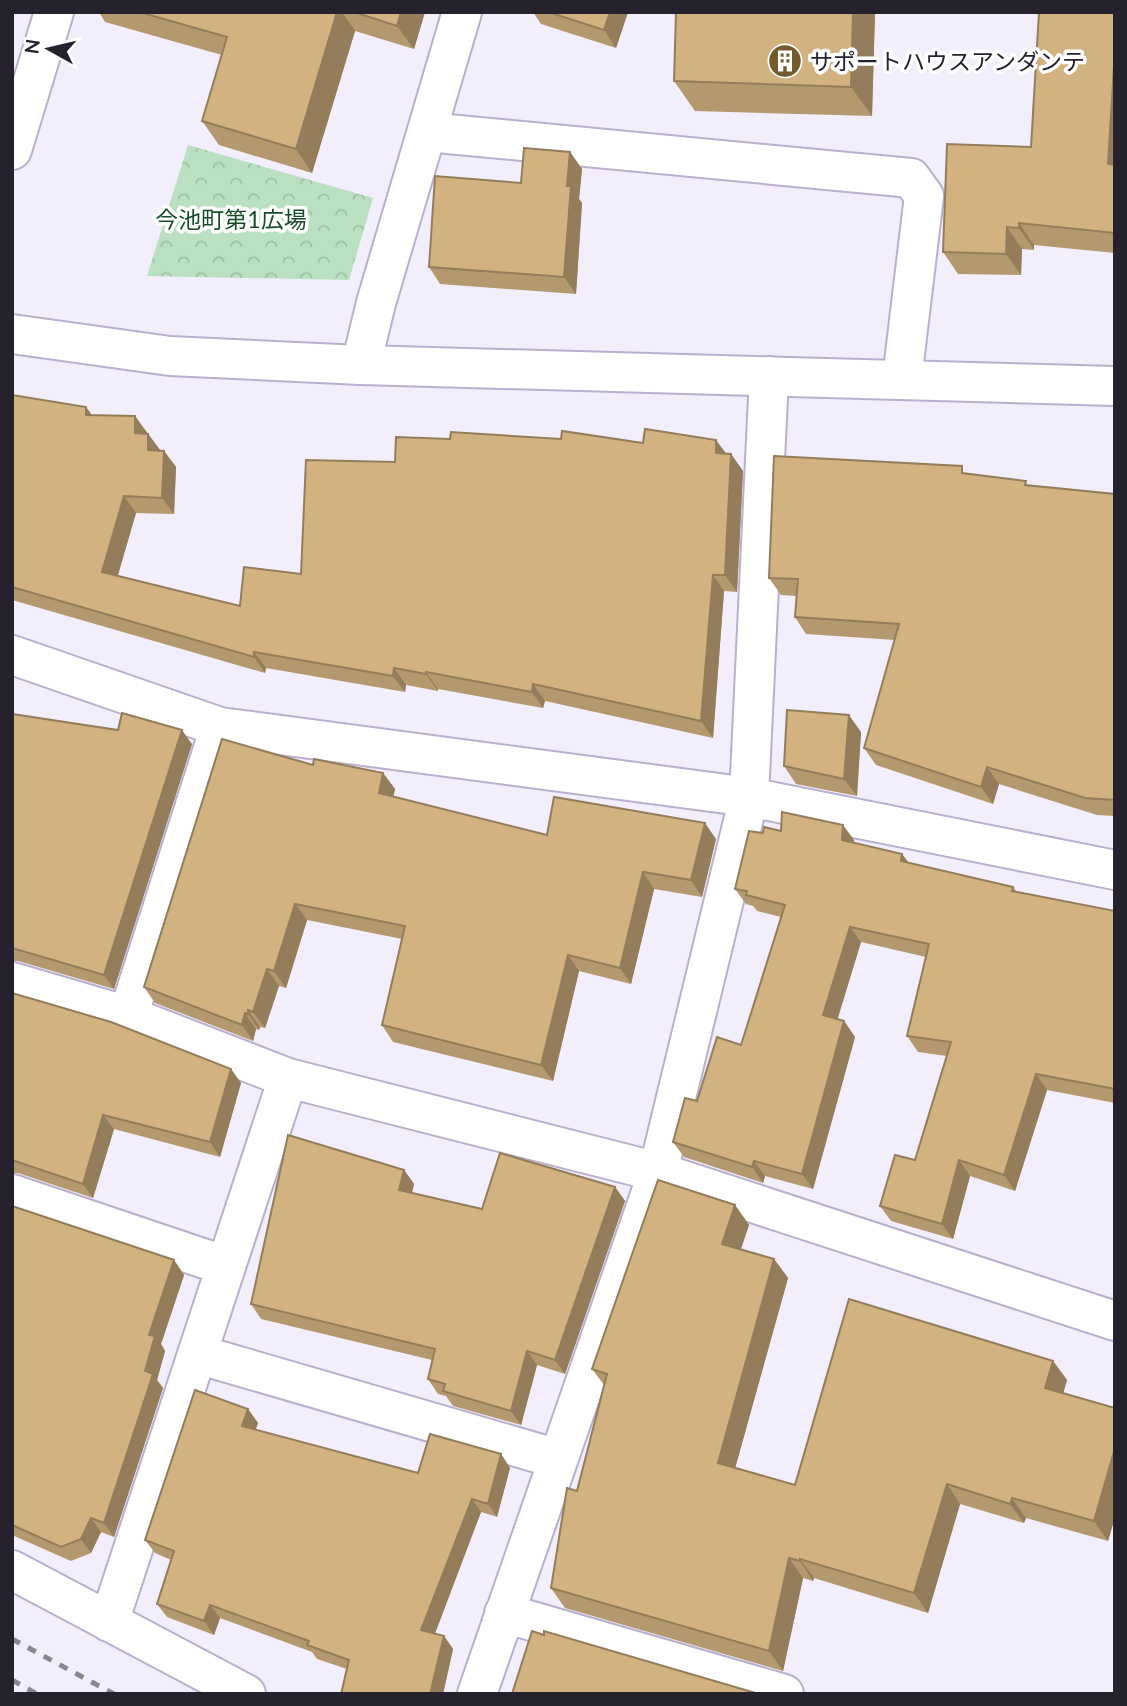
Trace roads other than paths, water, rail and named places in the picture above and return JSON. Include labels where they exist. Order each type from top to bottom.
[{"type":"street","points":[[12,150],[54,12]]},
{"type":"street","points":[[361,365],[376,303],[462,12]]},
{"type":"street","points":[[427,132],[911,177],[924,197],[902,379]]},
{"type":"street","points":[[12,334],[170,356],[361,365],[1115,386]]},
{"type":"street","points":[[477,1694],[658,1172],[749,797],[769,376]]},
{"type":"street","points":[[12,655],[220,727],[749,797],[1115,870]]},
{"type":"street","points":[[128,1016],[220,727]]},
{"type":"street","points":[[13,985],[128,1016],[288,1078],[658,1172],[1115,1321]]},
{"type":"street","points":[[109,1622],[288,1078]]},
{"type":"street","points":[[12,1194],[226,1266]]},
{"type":"street","points":[[197,1354],[558,1459]]},
{"type":"street","points":[[12,1570],[246,1694]]},
{"type":"street","points":[[504,1613],[784,1694]]},
{"type":"railway","points":[[12,1639],[114,1694]]},
{"type":"railway","points":[[12,1680],[37,1694]]},
{"type":"place","name":"サポートハウスアンダンテ","points":[[785,61]]},
{"type":"park label","name":"今池町第1広場","points":[[231,219]]}]
